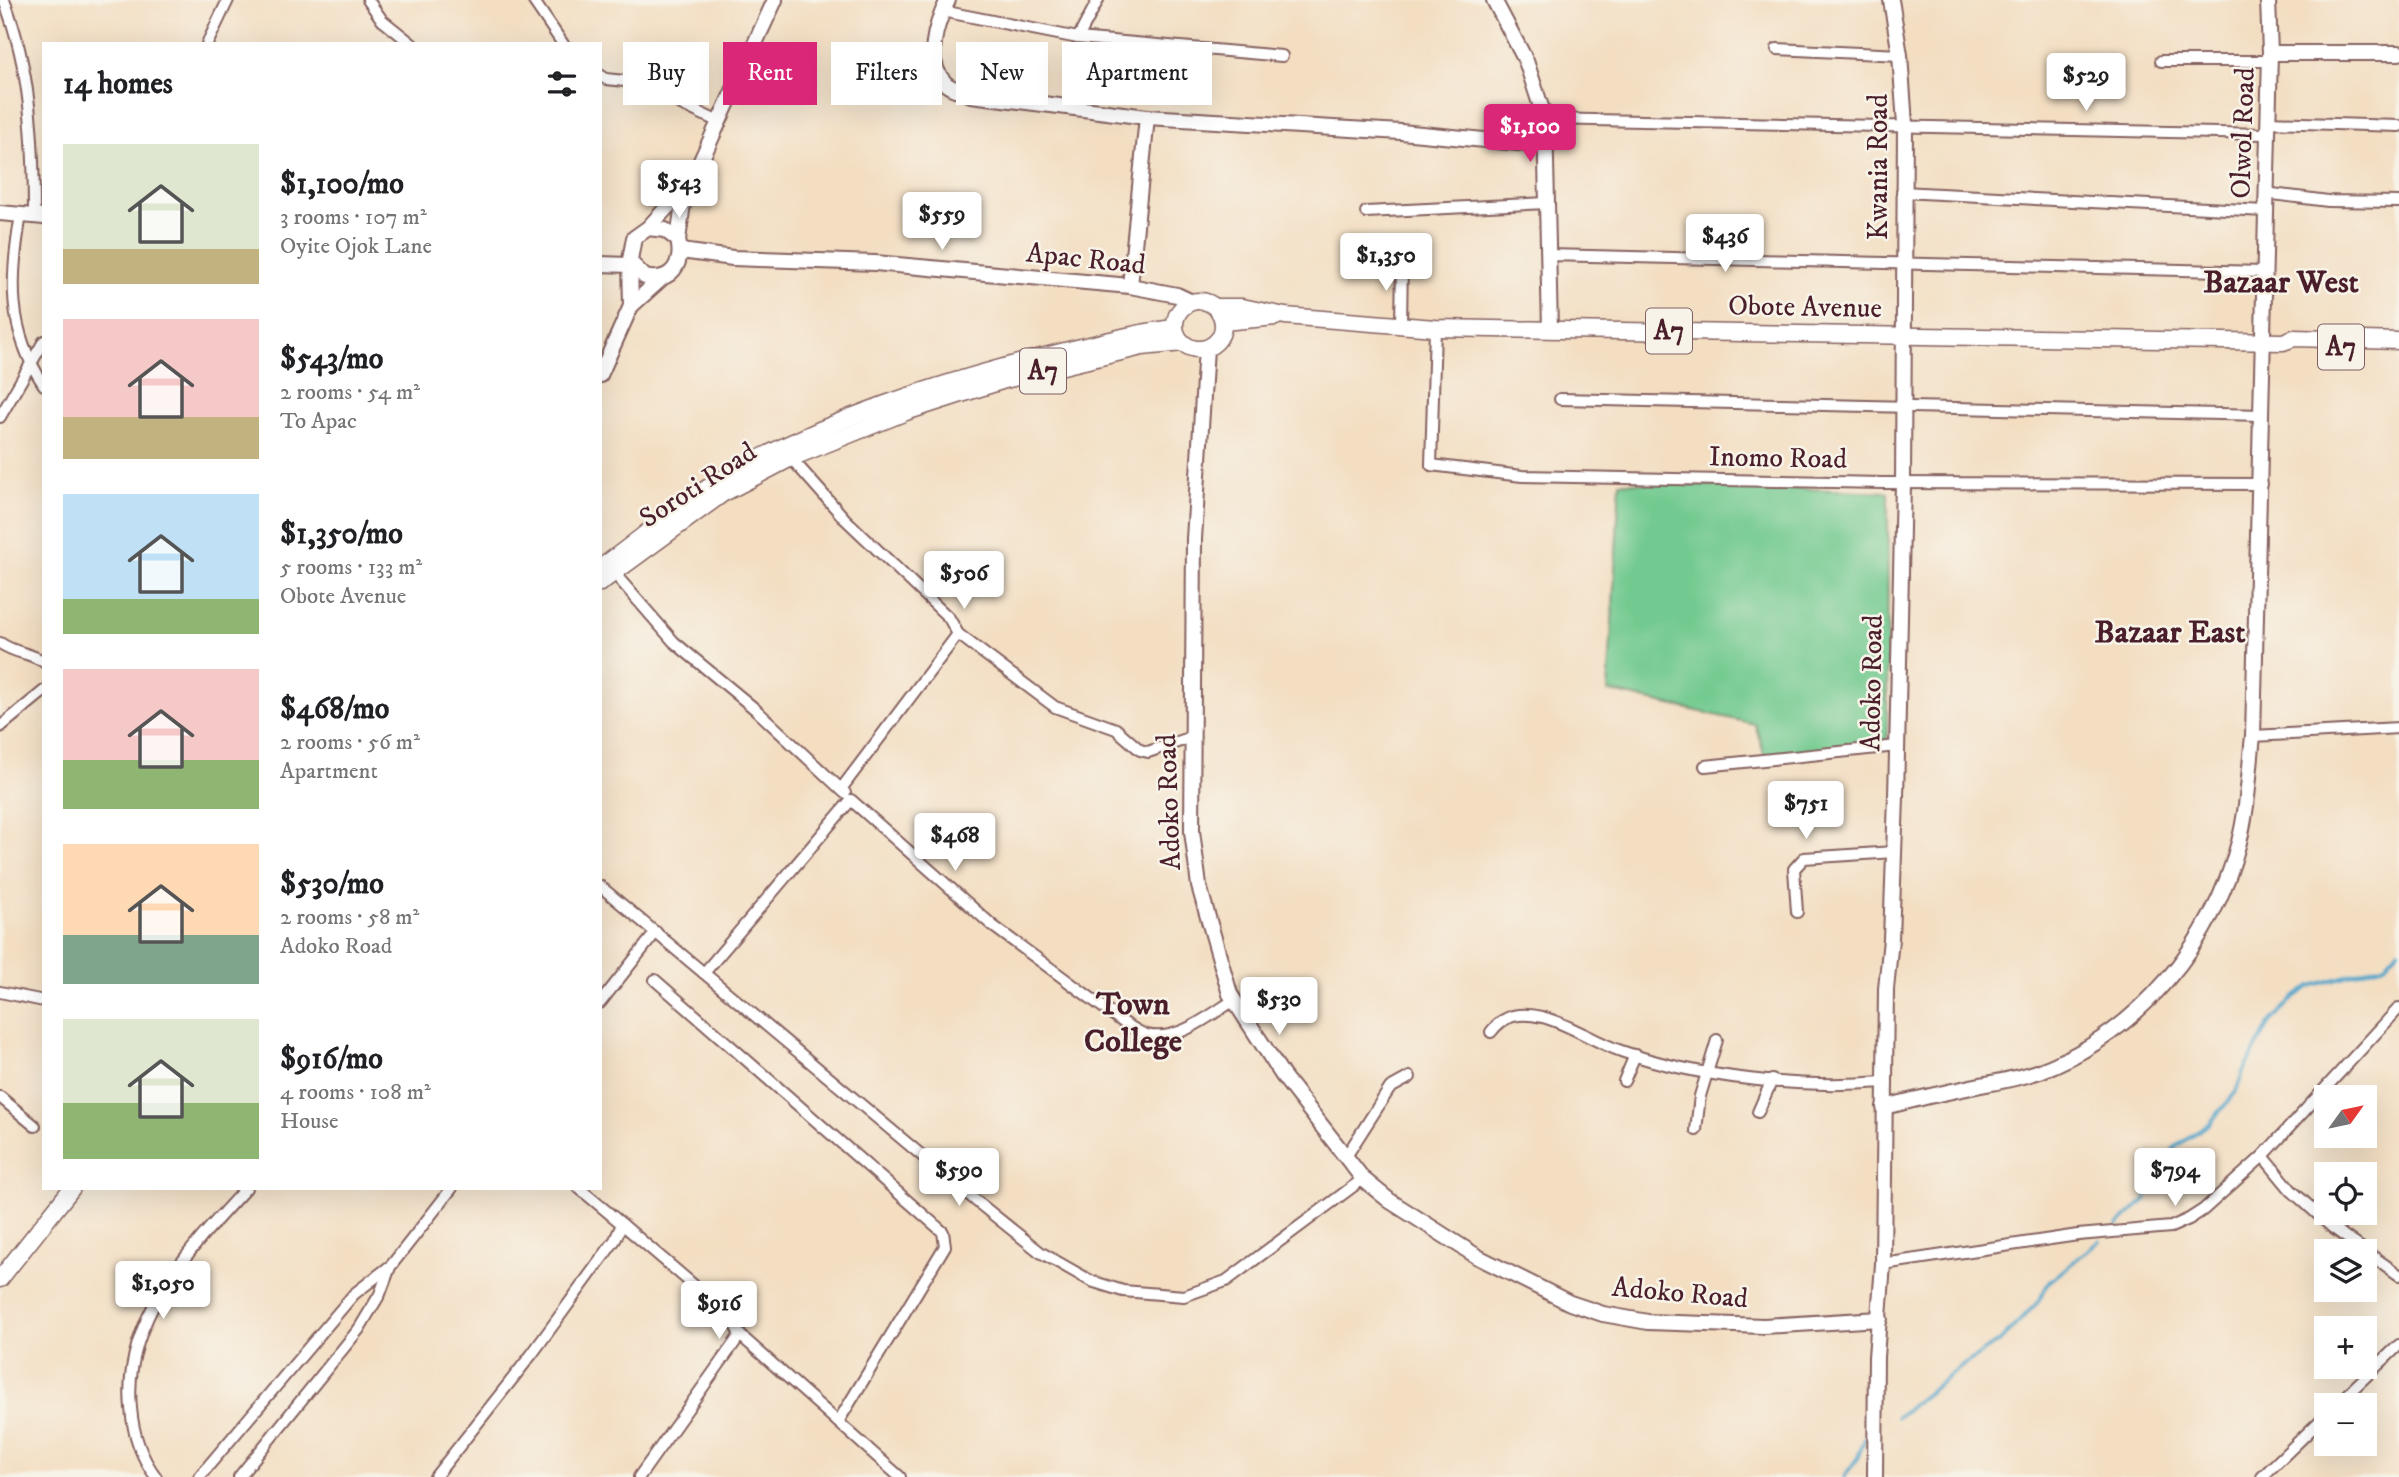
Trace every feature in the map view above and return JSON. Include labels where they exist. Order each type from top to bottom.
[{"type":"main road","name":"A7","points":[[1192,302],[1208,303],[1219,315]]},
{"type":"main road","points":[[1179,335],[1179,312],[1192,302]]},
{"type":"main road","name":"Obote Avenue","points":[[1219,315],[1285,316],[1435,328],[1903,335],[2094,341],[2284,342],[2294,338],[2399,341]]},
{"type":"main road","points":[[1206,348],[1219,338],[1219,315]]},
{"type":"main road","name":"A7","points":[[789,451],[903,405],[1179,335],[1198,349],[1206,348]]},
{"type":"main road","name":"Obote Avenue","points":[[2284,342],[2293,348],[2399,350]]},
{"type":"main road","name":"Soroti Road","points":[[607,571],[789,451]]},
{"type":"main road","points":[[0,1279],[70,1190]]},
{"type":"street","points":[[4,0],[16,32],[33,125],[33,216],[13,259],[12,299],[31,366],[42,382]]},
{"type":"street","points":[[208,42],[228,0]]},
{"type":"street","points":[[368,0],[382,20],[410,42]]},
{"type":"street","points":[[533,0],[562,42]]},
{"type":"street","points":[[631,306],[630,263],[634,238],[648,228],[685,188],[719,122],[775,0]]},
{"type":"street","points":[[1078,38],[1098,0]]},
{"type":"street","points":[[1493,0],[1526,61],[1545,119],[1548,146],[1550,329]]},
{"type":"street","name":"Kwania Road","points":[[1891,0],[1900,55],[1905,124],[1902,192],[1903,335]]},
{"type":"street","points":[[2161,61],[2270,57],[2268,0]]},
{"type":"street","points":[[1282,55],[1078,38],[945,5],[933,43],[935,69],[947,85],[971,95],[1147,117],[1401,132],[1548,146]]},
{"type":"street","points":[[1777,49],[1900,55]]},
{"type":"street","name":"Olwol Road","points":[[1884,1107],[2038,1071],[2090,1047],[2148,1002],[2199,936],[2231,871],[2240,839],[2253,736],[2262,484],[2266,128],[2270,57],[2399,54]]},
{"type":"street","points":[[602,76],[634,82],[719,122]]},
{"type":"street","points":[[1130,286],[1147,117]]},
{"type":"street","points":[[1545,119],[2266,128],[2399,127]]},
{"type":"street","points":[[602,371],[631,306],[677,268],[685,188]]},
{"type":"street","points":[[1902,192],[2265,211]]},
{"type":"street","points":[[2266,193],[2328,201],[2399,202]]},
{"type":"street","points":[[1366,212],[1547,203]]},
{"type":"street","points":[[0,214],[33,216]]},
{"type":"street","points":[[648,228],[665,230],[679,245]]},
{"type":"street","name":"Apac Road","points":[[679,245],[733,258],[875,263],[1130,286],[1177,295],[1192,302]]},
{"type":"street","points":[[1548,255],[2264,272]]},
{"type":"street","points":[[1401,326],[1402,260]]},
{"type":"street","points":[[602,264],[630,263],[645,277],[662,278]]},
{"type":"street","name":"Inomo Road","points":[[1435,328],[1431,466],[1522,476],[1903,483],[2262,484]]},
{"type":"street","name":"Adoko Road","points":[[1206,348],[1194,539],[1192,831],[1199,886],[1219,960],[1234,1000],[1297,1097],[1345,1158],[1363,1179],[1415,1219],[1478,1257],[1570,1303],[1603,1314],[1648,1322],[1764,1326],[1880,1319],[1884,1082],[1897,746],[1903,483],[1903,335]]},
{"type":"street","points":[[0,417],[42,345]]},
{"type":"street","points":[[1560,398],[2263,415]]},
{"type":"street","points":[[789,451],[845,519],[950,618],[958,634],[1055,707],[1116,729],[1140,750],[1148,752],[1192,737]]},
{"type":"street","points":[[607,571],[674,642],[755,709],[851,800],[993,926],[1127,1025],[1148,1036],[1167,1034],[1196,1023],[1234,1000]]},
{"type":"street","points":[[841,789],[958,634]]},
{"type":"street","points":[[0,643],[17,654],[32,654],[42,661]]},
{"type":"street","points":[[0,727],[42,693]]},
{"type":"street","points":[[2253,736],[2399,728]]},
{"type":"street","points":[[1705,766],[1897,746]]},
{"type":"street","points":[[704,972],[851,800]]},
{"type":"street","points":[[1797,912],[1794,869],[1804,858],[1894,852]]},
{"type":"street","points":[[602,889],[1040,1252],[1091,1281],[1123,1291],[1184,1296],[1226,1281],[1363,1179]]},
{"type":"street","points":[[602,1000],[656,932]]},
{"type":"street","points":[[654,980],[943,1232],[946,1238],[945,1246],[838,1422]]},
{"type":"street","points":[[0,992],[42,1001]]},
{"type":"street","points":[[1883,1264],[2078,1235],[2171,1227],[2203,1210],[2263,1156],[2399,1009]]},
{"type":"street","points":[[1491,1032],[1511,1015],[1543,1017],[1635,1055],[1706,1071],[1772,1080],[1857,1085],[1884,1082]]},
{"type":"street","points":[[1696,1130],[1706,1071],[1717,1040]]},
{"type":"street","points":[[1624,1081],[1635,1055]]},
{"type":"street","points":[[1345,1158],[1386,1094],[1410,1077]]},
{"type":"street","points":[[1758,1112],[1772,1080]]},
{"type":"street","points":[[0,1097],[34,1126]]},
{"type":"street","points":[[2263,1156],[2291,1190],[2333,1228],[2399,1275]]},
{"type":"street","points":[[156,1477],[139,1447],[132,1417],[130,1376],[138,1335],[173,1277],[213,1223],[244,1190]]},
{"type":"street","points":[[198,1477],[354,1294],[390,1266],[450,1190]]},
{"type":"street","points":[[581,1190],[731,1317],[740,1335],[838,1422],[886,1473],[900,1477]]},
{"type":"street","points":[[435,1477],[532,1354],[615,1240],[622,1224]]},
{"type":"street","points":[[239,1477],[359,1329],[380,1294],[390,1266]]},
{"type":"street","points":[[1875,1477],[1880,1319]]},
{"type":"street","points":[[639,1477],[740,1335]]},
{"type":"street","points":[[2349,1393],[2399,1345]]},
{"type":"street","points":[[2262,1477],[2314,1427]]},
{"type":"green space","points":[[1620,482],[1888,492],[1887,745],[1765,757],[1755,724],[1608,691]]},
{"type":"waterway","points":[[2118,1225],[2146,1199],[2154,1177],[2174,1148],[2209,1124],[2236,1092],[2243,1072],[2271,1021],[2295,997],[2311,986],[2385,965],[2399,949]]},
{"type":"waterway","points":[[1897,1417],[1965,1364],[2001,1340],[2037,1303],[2049,1282],[2099,1241]]},
{"type":"waterway","points":[[1844,1477],[1858,1457],[1865,1438]]},
{"type":"district","name":"Bazaar West","points":[[2281,283]]},
{"type":"district","name":"Bazaar East","points":[[2170,633]]},
{"type":"district","name":"Town College","points":[[1133,1024]]}]
